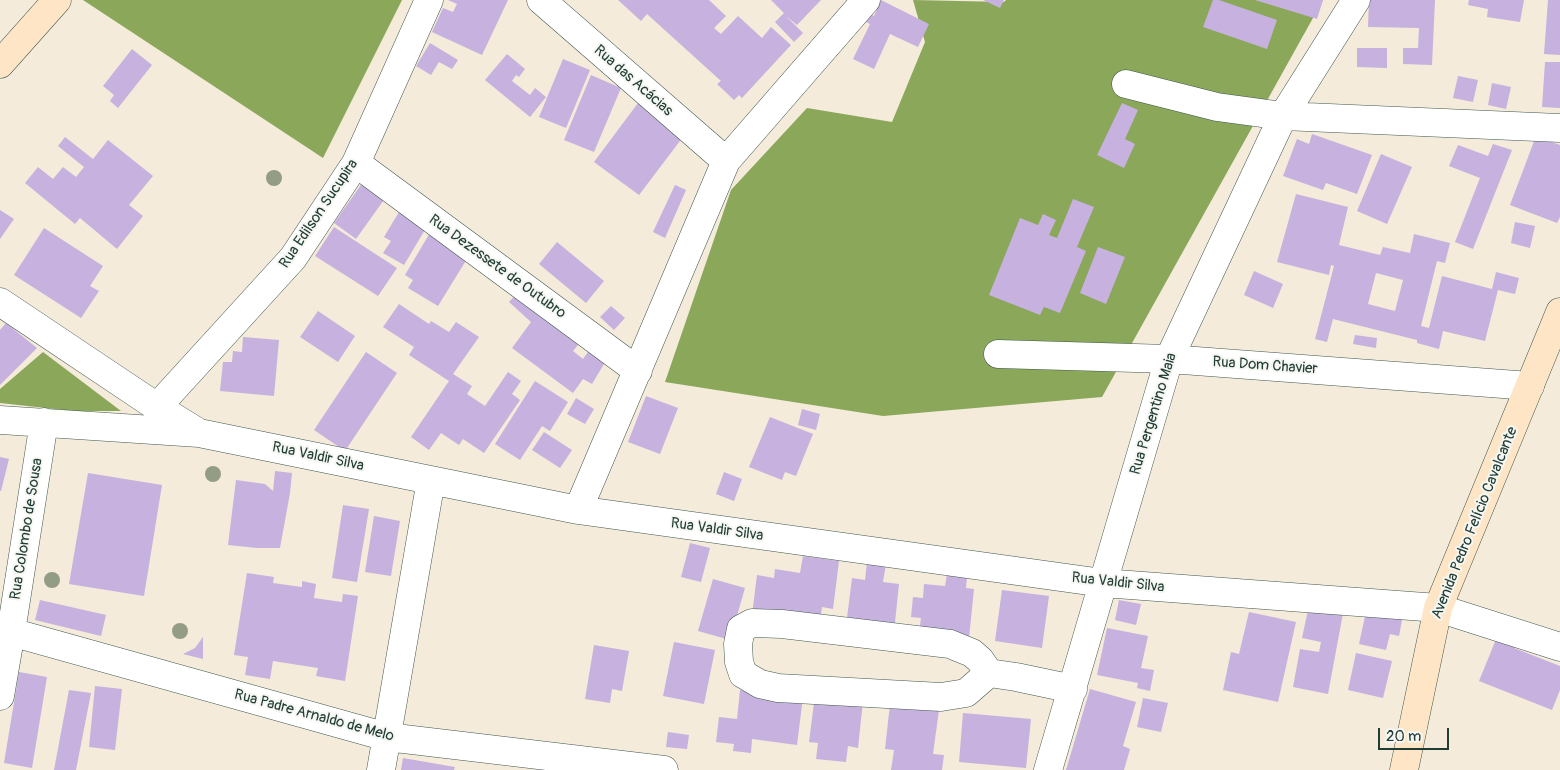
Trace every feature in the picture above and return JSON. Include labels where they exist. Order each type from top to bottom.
[{"type":"street","points":[[0,64],[58,0]]},
{"type":"street","name":"Rua Edilson Sucupira","points":[[157,407],[292,258],[356,163],[429,0]]},
{"type":"street","name":"Rua das Acácias","points":[[541,0],[726,161]]},
{"type":"street","points":[[578,510],[726,161],[866,0]]},
{"type":"street","name":"Rua Pergentino Maia","points":[[1048,770],[1169,358],[1282,116],[1356,0]]},
{"type":"street","points":[[1126,84],[1218,107],[1282,116],[1560,128]]},
{"type":"street","name":"Rua Dezessete de Outubro","points":[[356,163],[638,371]]},
{"type":"street","points":[[0,302],[199,433]]},
{"type":"street","name":"Avenida Pedro Felício Cavalcante","points":[[1404,770],[1438,608],[1530,386],[1552,358],[1560,312]]},
{"type":"street","name":"Rua Dom Chavier","points":[[998,354],[1169,358],[1530,386]]},
{"type":"street","name":"Rua Valdir Silva","points":[[0,420],[199,433],[578,510],[1103,583],[1438,608],[1560,647]]},
{"type":"street","name":"Rua Colombo de Sousa","points":[[0,696],[6,631],[44,422]]},
{"type":"street","points":[[381,770],[431,480]]},
{"type":"street","points":[[989,673],[966,694],[941,697],[778,688],[760,684],[743,674],[739,662],[738,644],[742,629],[752,623],[812,627],[950,644],[972,653],[980,660],[989,673],[1073,689]]},
{"type":"street","name":"Rua Padre Arnaldo de Melo","points":[[6,631],[387,737],[664,770]]},
{"type":"green space","points":[[83,0],[402,0],[323,158]]},
{"type":"green space","points":[[913,0],[1004,2],[1006,0],[1323,0],[1102,397],[883,416],[665,382],[731,190],[807,108],[892,122],[925,42]]},
{"type":"green space","points":[[43,352],[121,411],[73,411],[0,403],[0,389]]},
{"type":"building","points":[[448,0],[508,0],[482,55],[432,32],[443,8],[453,12],[457,4]]},
{"type":"building","points":[[618,0],[709,0],[726,16],[714,28],[721,34],[738,16],[762,38],[771,27],[791,45],[742,98],[739,95],[734,100],[717,84],[721,81],[647,14],[641,21]]},
{"type":"building","points":[[771,0],[821,0],[797,25],[786,16],[803,33],[794,42],[775,22],[784,13]]},
{"type":"building","points":[[881,0],[929,24],[918,47],[890,34],[874,69],[853,59],[870,24],[860,19],[864,11],[874,16]]},
{"type":"building","points":[[983,0],[1004,0],[1000,8]]},
{"type":"building","points":[[1213,0],[1219,0],[1277,20],[1267,49],[1203,27]]},
{"type":"building","points":[[1255,0],[1323,0],[1317,19]]},
{"type":"building","points":[[1369,0],[1435,0],[1432,65],[1403,64],[1403,48],[1418,48],[1419,28],[1368,27]]},
{"type":"building","points":[[1469,0],[1524,0],[1520,22],[1487,17],[1488,9],[1468,5]]},
{"type":"building","points":[[1548,0],[1560,0],[1560,55],[1544,54]]},
{"type":"building","points":[[430,43],[458,60],[452,69],[439,62],[431,75],[416,66]]},
{"type":"building","points":[[1357,48],[1387,48],[1387,68],[1357,67]]},
{"type":"building","points":[[132,49],[152,65],[118,108],[110,101],[114,95],[103,86]]},
{"type":"building","points":[[507,54],[525,69],[519,77],[516,75],[512,81],[530,95],[535,88],[546,97],[530,117],[485,80]]},
{"type":"building","points":[[563,59],[590,70],[566,128],[539,117]]},
{"type":"building","points":[[1545,62],[1560,62],[1560,108],[1542,107]]},
{"type":"building","points":[[591,75],[621,88],[594,152],[564,140]]},
{"type":"building","points":[[1458,76],[1478,80],[1473,102],[1453,98]]},
{"type":"building","points":[[1492,83],[1511,87],[1506,109],[1488,105]]},
{"type":"building","points":[[641,99],[686,133],[639,195],[594,162]]},
{"type":"building","points":[[1122,103],[1138,110],[1125,139],[1135,144],[1124,168],[1097,155]]},
{"type":"building","points":[[1312,134],[1372,155],[1357,194],[1326,183],[1323,190],[1283,176],[1297,139],[1309,144]]},
{"type":"building","points":[[1536,136],[1560,145],[1560,217],[1557,223],[1510,205]]},
{"type":"building","points":[[65,137],[93,159],[108,140],[153,176],[129,205],[143,216],[117,249],[80,218],[75,224],[25,183],[38,167],[53,179],[63,167],[76,177],[84,167],[58,146]]},
{"type":"building","points":[[1493,144],[1512,150],[1473,249],[1455,242],[1480,178],[1449,166],[1458,145],[1488,156]]},
{"type":"building","points":[[1381,154],[1412,167],[1387,224],[1357,211]]},
{"type":"building","points":[[368,175],[391,190],[356,239],[334,223]]},
{"type":"building","points":[[675,185],[686,190],[665,238],[653,232]]},
{"type":"building","points":[[1296,194],[1348,207],[1339,245],[1380,255],[1383,247],[1410,253],[1414,234],[1450,243],[1445,263],[1437,261],[1421,326],[1429,328],[1442,276],[1492,289],[1496,272],[1519,278],[1515,294],[1498,290],[1485,341],[1443,331],[1439,349],[1417,343],[1417,340],[1333,319],[1327,342],[1315,339],[1334,266],[1331,265],[1329,275],[1277,262]],"holes":[[[1376,273],[1403,280],[1395,311],[1368,304]]]},
{"type":"building","points":[[1073,199],[1094,207],[1077,247],[1086,251],[1060,313],[1044,307],[1040,315],[989,295],[1020,218],[1038,225],[1043,214],[1056,220],[1049,235],[1057,238]]},
{"type":"building","points":[[0,210],[14,219],[0,239]]},
{"type":"building","points":[[399,212],[426,228],[404,265],[383,253],[391,241],[384,237]]},
{"type":"building","points":[[1515,222],[1535,226],[1530,248],[1511,243]]},
{"type":"building","points":[[334,227],[397,268],[378,296],[315,256]]},
{"type":"building","points":[[44,228],[103,266],[90,286],[99,291],[81,318],[14,275]]},
{"type":"building","points":[[431,231],[470,254],[438,306],[408,288],[413,280],[405,275]]},
{"type":"building","points":[[557,242],[604,281],[586,303],[539,264]]},
{"type":"building","points":[[1098,247],[1125,257],[1106,304],[1080,293]]},
{"type":"building","points":[[1254,271],[1283,284],[1273,308],[1244,295]]},
{"type":"building","points":[[521,289],[582,340],[573,351],[583,359],[590,349],[607,359],[592,384],[583,379],[573,393],[512,348],[531,322],[509,302]]},
{"type":"building","points":[[399,304],[429,324],[431,321],[449,332],[456,322],[479,337],[453,374],[472,386],[467,394],[485,406],[508,372],[521,381],[512,394],[520,400],[484,453],[463,439],[459,445],[441,433],[429,450],[411,437],[449,381],[409,355],[414,347],[383,327]]},
{"type":"building","points":[[611,306],[625,318],[614,330],[600,317]]},
{"type":"building","points":[[318,311],[355,336],[338,362],[300,337]]},
{"type":"building","points":[[6,323],[37,348],[0,385],[0,330]]},
{"type":"building","points":[[1355,335],[1377,338],[1376,348],[1353,344]]},
{"type":"building","points":[[243,337],[279,340],[274,396],[220,391],[223,362],[232,362],[233,351],[242,352]]},
{"type":"building","points":[[366,352],[397,373],[345,451],[314,430]]},
{"type":"building","points":[[535,381],[568,402],[550,431],[542,426],[520,460],[495,444]]},
{"type":"building","points":[[646,396],[678,408],[660,454],[628,442]]},
{"type":"building","points":[[576,398],[594,409],[585,424],[567,414]]},
{"type":"building","points":[[802,409],[820,414],[816,430],[798,425]]},
{"type":"building","points":[[770,417],[813,434],[796,476],[785,472],[782,480],[749,467]]},
{"type":"building","points":[[544,432],[572,450],[560,468],[532,450]]},
{"type":"building","points":[[0,457],[9,459],[1,491],[0,491]]},
{"type":"building","points":[[275,471],[292,473],[280,548],[228,545],[236,480],[265,484],[273,491]]},
{"type":"building","points":[[724,472],[742,479],[734,501],[716,494]]},
{"type":"building","points":[[88,473],[162,485],[144,596],[69,584]]},
{"type":"building","points":[[343,505],[369,509],[357,582],[332,578]]},
{"type":"building","points":[[374,516],[400,521],[391,576],[365,572]]},
{"type":"building","points":[[690,543],[710,548],[701,582],[681,577]]},
{"type":"building","points":[[803,556],[839,561],[833,609],[822,607],[820,623],[752,615],[757,575],[774,578],[775,569],[800,573]]},
{"type":"building","points":[[867,562],[886,564],[883,582],[899,584],[894,632],[846,626],[852,578],[865,580]]},
{"type":"building","points":[[247,573],[274,577],[273,583],[302,587],[302,581],[316,584],[314,598],[342,602],[343,594],[358,596],[345,681],[316,676],[318,668],[273,661],[270,679],[245,675],[248,657],[234,655]]},
{"type":"building","points":[[947,574],[967,576],[966,588],[974,589],[969,638],[919,633],[921,618],[911,617],[913,597],[923,598],[924,584],[945,586]]},
{"type":"building","points":[[713,579],[745,588],[730,640],[698,631]]},
{"type":"building","points":[[1002,590],[1049,596],[1042,648],[995,641]]},
{"type":"building","points":[[40,600],[106,615],[101,636],[35,620]]},
{"type":"building","points":[[1119,600],[1141,604],[1136,625],[1115,620]]},
{"type":"building","points":[[1310,601],[1344,608],[1328,694],[1293,687],[1300,649],[1319,652],[1321,642],[1302,638]]},
{"type":"building","points":[[1367,607],[1403,615],[1399,636],[1390,634],[1386,650],[1359,644]]},
{"type":"building","points":[[1249,612],[1296,622],[1278,702],[1223,690],[1231,652],[1239,654]]},
{"type":"building","points":[[1107,628],[1148,636],[1141,668],[1154,670],[1150,691],[1137,688],[1138,683],[1097,675]]},
{"type":"building","points":[[1499,632],[1517,640],[1514,648],[1560,666],[1560,690],[1552,710],[1479,681]]},
{"type":"building","points":[[203,637],[203,659],[183,654],[195,648]]},
{"type":"building","points":[[674,642],[715,650],[704,704],[663,696]]},
{"type":"building","points":[[594,645],[629,651],[622,691],[612,689],[610,703],[585,699]]},
{"type":"building","points":[[1356,653],[1392,661],[1383,698],[1348,690]]},
{"type":"building","points":[[19,672],[47,677],[32,768],[4,763]]},
{"type":"building","points":[[95,686],[122,689],[115,750],[89,747]]},
{"type":"building","points":[[1090,689],[1136,702],[1123,746],[1130,749],[1124,770],[1066,770]]},
{"type":"building","points":[[69,690],[91,693],[76,770],[54,770]]},
{"type":"building","points":[[740,690],[803,697],[797,745],[752,739],[751,753],[733,751],[734,744],[716,742],[719,717],[737,719]]},
{"type":"building","points":[[815,695],[863,701],[858,748],[848,746],[846,762],[816,759],[818,743],[809,742]]},
{"type":"building","points":[[1143,698],[1168,703],[1161,732],[1137,727]]},
{"type":"building","points":[[890,704],[939,710],[933,754],[944,755],[942,770],[891,770],[894,750],[885,749]]},
{"type":"building","points":[[963,713],[1031,719],[1026,768],[959,762]]},
{"type":"building","points":[[668,732],[689,735],[687,749],[666,747]]},
{"type":"building","points":[[403,758],[455,767],[454,770],[401,770]]}]
